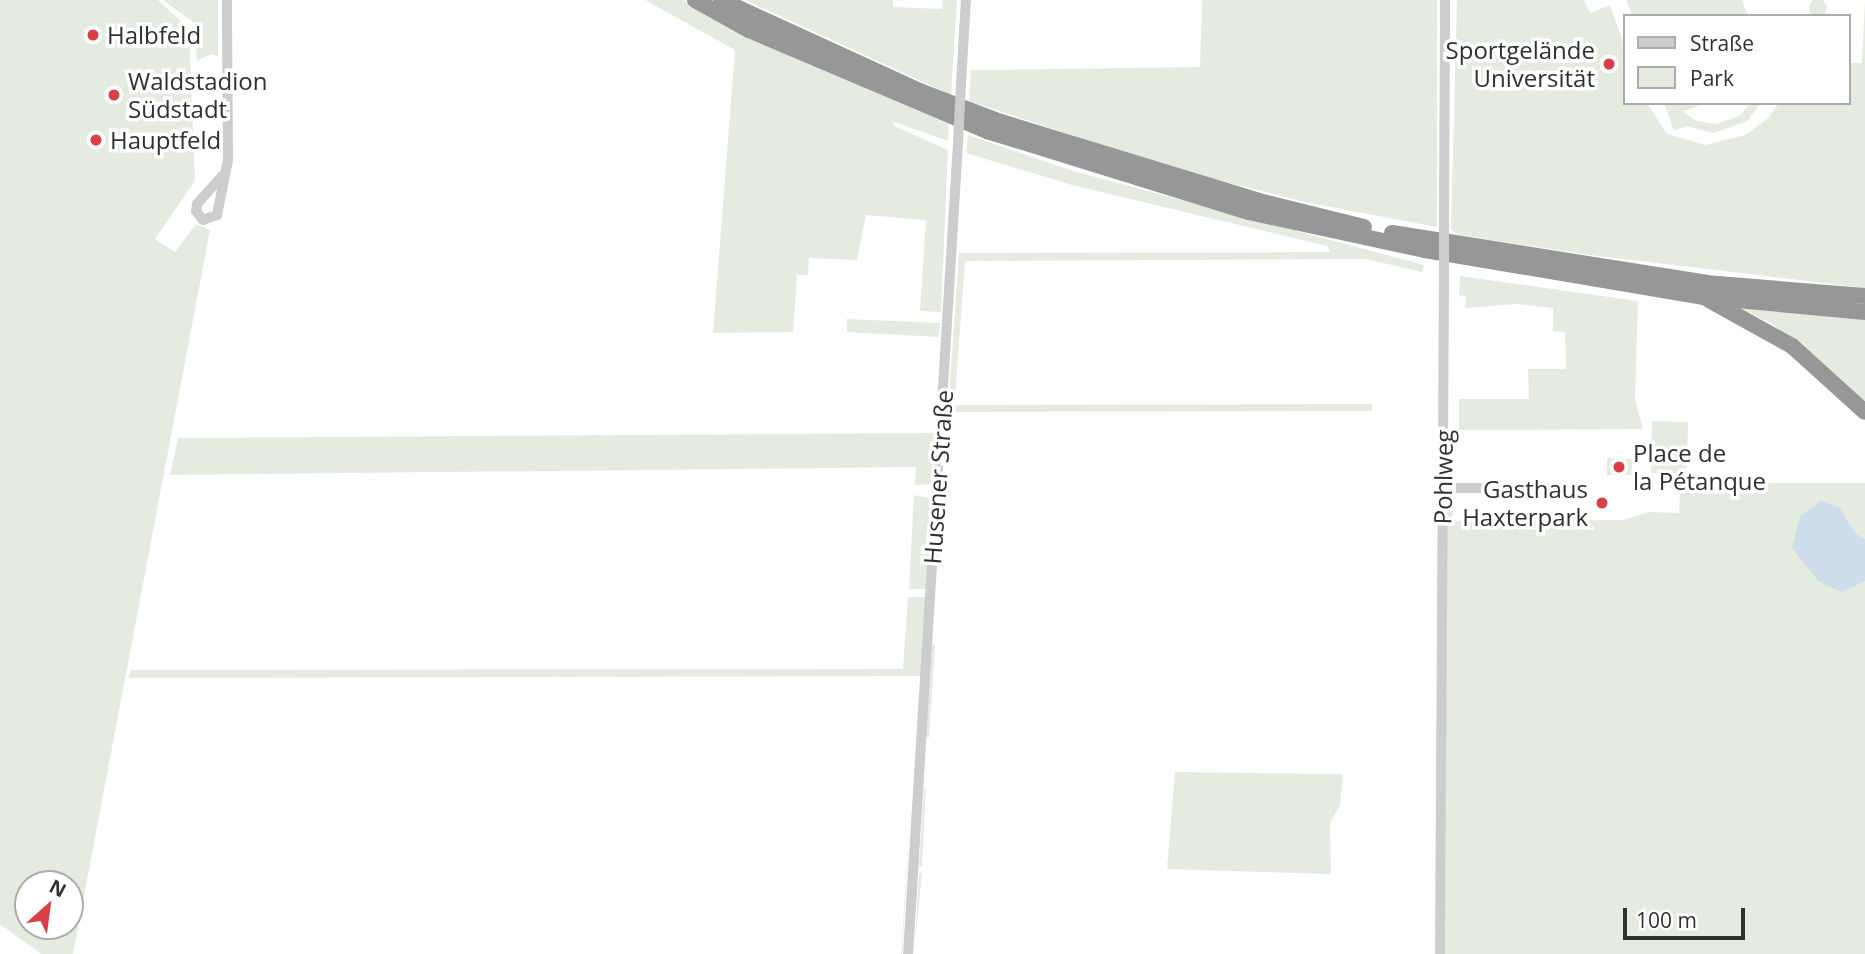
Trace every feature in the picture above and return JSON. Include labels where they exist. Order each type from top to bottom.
[{"type":"highway","points":[[695,0],[749,30],[987,131],[1249,212],[1425,250],[1704,297],[1865,312]]},
{"type":"highway","points":[[720,0],[974,112],[1077,148],[1259,201],[1388,232],[1572,264],[1706,283],[1865,296]]},
{"type":"highway","points":[[1704,297],[1792,346],[1865,412]]},
{"type":"street","points":[[223,175],[229,149],[227,0]]},
{"type":"street","name":"Husener Straße","points":[[908,954],[966,0]]},
{"type":"street","name":"Pohlweg","points":[[1440,954],[1445,0]]},
{"type":"street","points":[[1442,488],[1570,488]]},
{"type":"green space","points":[[1818,-1],[1826,5],[1824,14],[1812,14],[1809,8],[1812,2]]},
{"type":"green space","points":[[0,0],[158,0],[189,29],[195,181],[155,239],[175,252],[196,224],[210,230],[84,896],[84,870],[14,870],[14,934],[0,924]]},
{"type":"green space","points":[[163,0],[218,0],[218,56],[211,54],[197,61],[194,23]]},
{"type":"green space","points":[[645,0],[683,0],[740,31],[949,124],[948,141],[892,121],[894,126],[948,150],[941,312],[920,311],[926,220],[866,215],[857,260],[809,258],[808,275],[797,275],[793,332],[713,333],[735,50]]},
{"type":"green space","points":[[745,0],[893,0],[893,7],[942,9],[943,0],[957,0],[951,95]]},
{"type":"green space","points":[[1202,0],[1437,0],[1437,227],[1304,202],[1182,171],[969,101],[971,70],[1200,67]]},
{"type":"green space","points":[[1457,0],[1584,0],[1590,13],[1610,5],[1624,45],[1624,105],[1648,105],[1667,134],[1705,145],[1745,135],[1767,119],[1778,105],[1851,105],[1851,63],[1862,63],[1865,0],[1865,288],[1590,255],[1459,235],[1451,229]]},
{"type":"green space","points":[[1626,0],[1742,0],[1747,14],[1631,14]]},
{"type":"green space","points":[[1665,105],[1700,105],[1683,112],[1697,121],[1716,124],[1739,116],[1749,105],[1759,105],[1747,121],[1714,133],[1686,126],[1674,131]]},
{"type":"green space","points":[[968,135],[1073,171],[1424,265],[1422,272],[1366,259],[965,261],[955,397],[949,397],[959,253],[1330,252],[1327,246],[1072,185],[966,153]]},
{"type":"green space","points":[[1460,276],[1638,301],[1635,399],[1643,429],[1459,430],[1459,399],[1529,399],[1528,369],[1566,369],[1565,332],[1553,331],[1553,308],[1516,304],[1465,308],[1466,296],[1459,295]]},
{"type":"green space","points":[[1727,302],[1865,317],[1865,406],[1774,325]]},
{"type":"green space","points":[[847,319],[940,323],[939,337],[847,332]]},
{"type":"green space","points":[[1372,404],[1372,411],[948,412],[948,405]]},
{"type":"green space","points":[[1652,421],[1688,422],[1687,473],[1651,473]]},
{"type":"green space","points":[[935,433],[932,484],[915,485],[916,467],[170,475],[178,438]]},
{"type":"green space","name":"Place de la Pétanque","points":[[1607,458],[1632,459],[1632,475],[1607,475]]},
{"type":"green space","points":[[1686,483],[1865,483],[1865,954],[1445,954],[1447,497],[1452,492],[1453,521],[1624,520],[1649,512],[1679,513],[1680,495]]},
{"type":"green space","points":[[914,495],[931,499],[927,589],[909,589]]},
{"type":"green space","points":[[908,597],[926,597],[921,676],[129,678],[131,670],[903,669]]},
{"type":"green space","points":[[932,645],[935,645],[929,737],[926,737]]},
{"type":"green space","points":[[1175,772],[1343,774],[1340,805],[1330,823],[1331,874],[1167,869]]},
{"type":"green space","points":[[912,786],[902,954],[901,954]]},
{"type":"green space","points":[[924,787],[922,867],[919,867]]},
{"type":"green space","points":[[919,873],[922,873],[914,954]]},
{"type":"green space","points":[[22,940],[76,940],[73,954],[41,954]]},
{"type":"water","points":[[1821,501],[1839,507],[1856,534],[1865,539],[1865,581],[1842,592],[1819,582],[1792,548],[1800,516]]},
{"type":"place","name":"Halbfeld","points":[[93,35]]},
{"type":"place","name":"Sportgelände Universität","points":[[1609,64]]},
{"type":"place","name":"Waldstadion Südstadt","points":[[114,95]]},
{"type":"place","name":"Hauptfeld","points":[[96,140]]},
{"type":"place","name":"Place de la Pétanque","points":[[1619,467]]},
{"type":"place","name":"Gasthaus Haxterpark","points":[[1602,503]]}]
